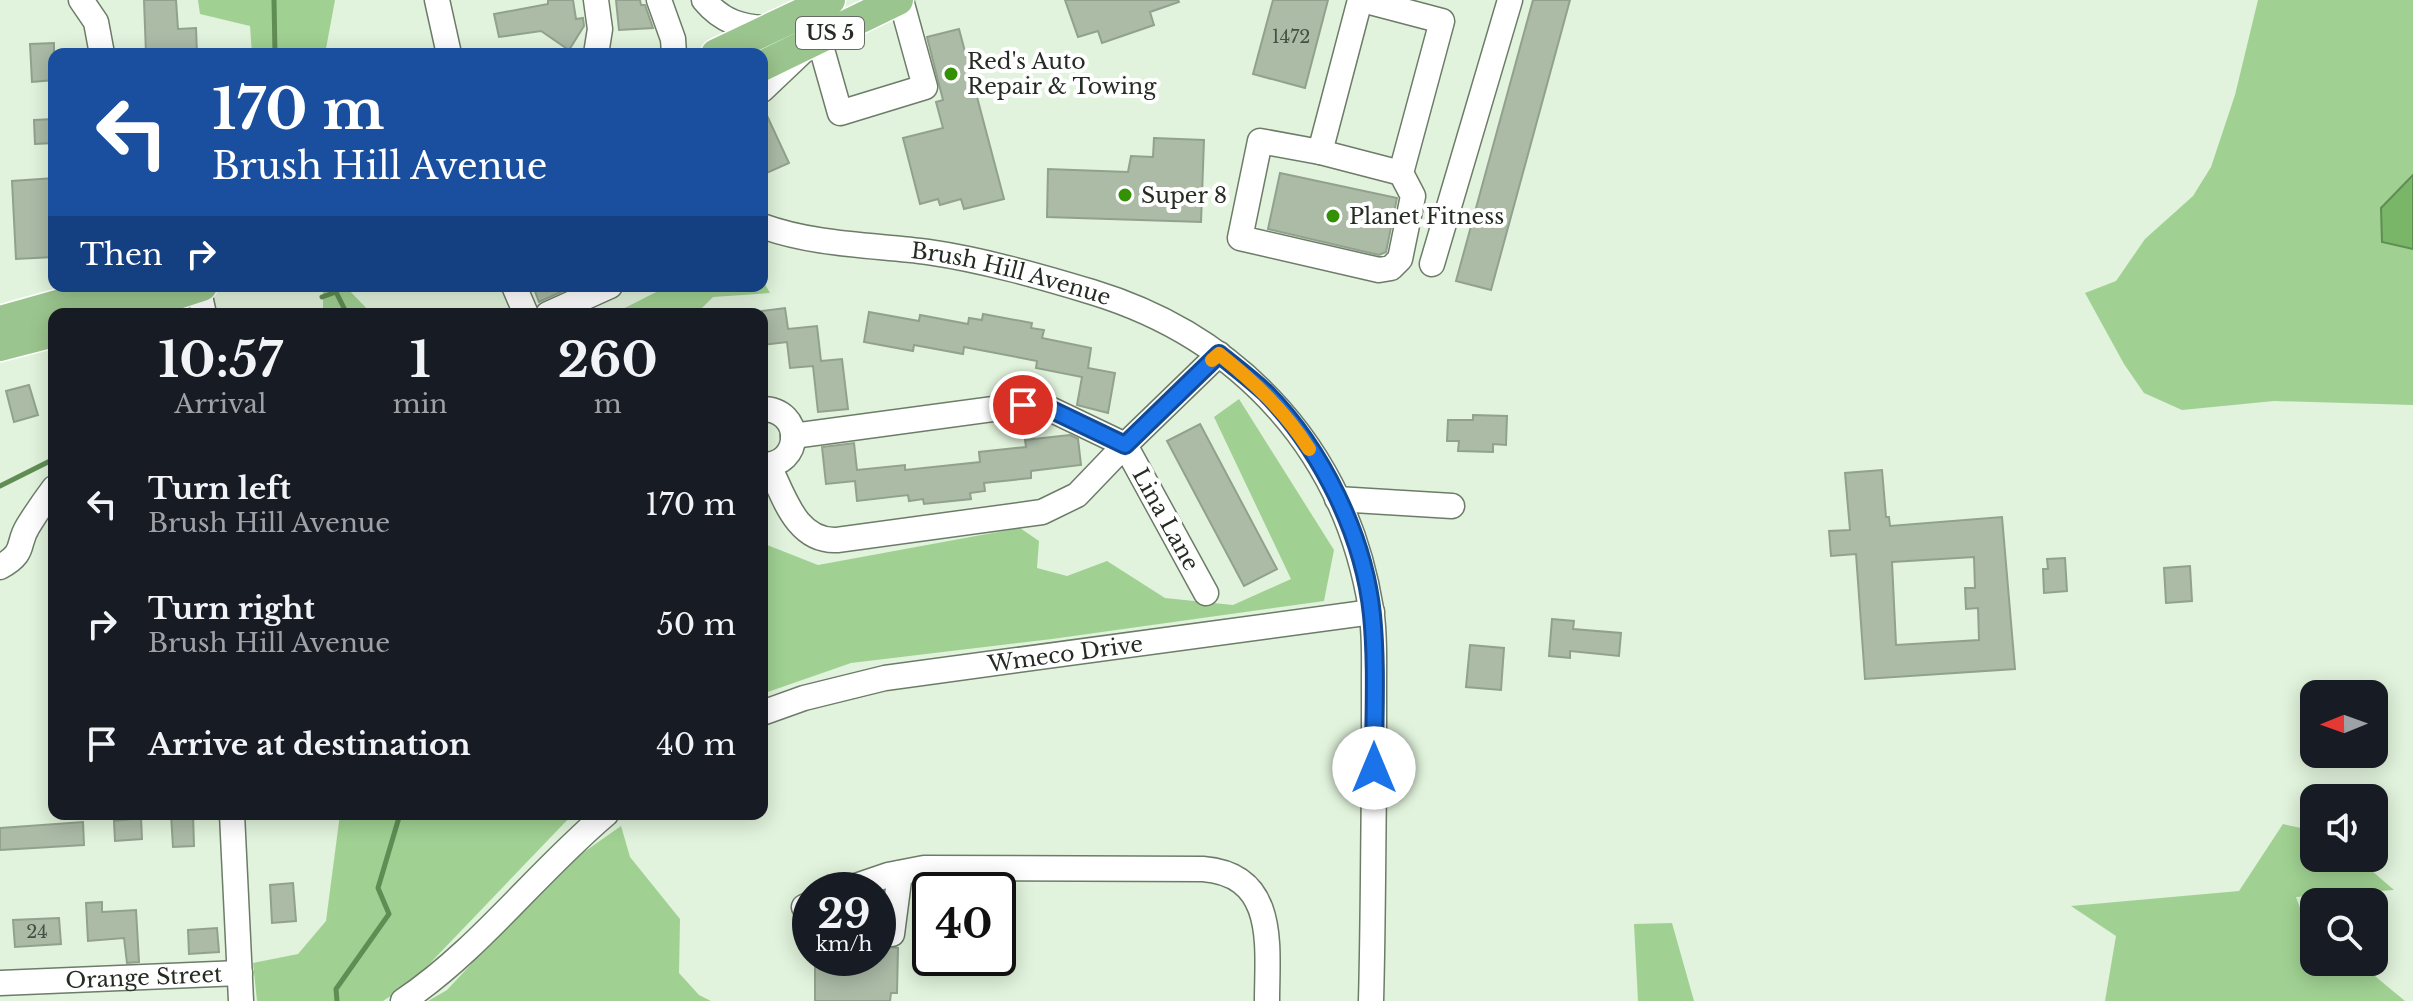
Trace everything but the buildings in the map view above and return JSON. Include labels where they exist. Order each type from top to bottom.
[{"type":"main road","name":"US 5","points":[[729,48],[830,0]]},
{"type":"main road","name":"US 5","points":[[768,63],[899,0]]},
{"type":"main road","points":[[0,321],[104,292]]},
{"type":"main road","points":[[144,308],[201,296]]},
{"type":"main road","points":[[0,346],[48,334]]},
{"type":"street","points":[[81,0],[96,22],[101,48]]},
{"type":"street","points":[[437,0],[448,48]]},
{"type":"street","points":[[596,0],[600,29],[597,48]]},
{"type":"street","points":[[659,0],[674,48]]},
{"type":"street","points":[[704,0],[718,14],[737,25],[772,28]]},
{"type":"street","points":[[768,84],[816,40],[840,113],[925,87],[899,0]]},
{"type":"street","points":[[1320,152],[1361,0],[1442,21],[1401,173],[1413,196],[1400,259],[1391,268],[1362,268],[1240,238],[1260,141],[1320,152],[1401,173]]},
{"type":"street","points":[[1432,264],[1510,0]]},
{"type":"street","name":"Brush Hill Avenue","points":[[768,228],[788,236]]},
{"type":"street","name":"Brush Hill Avenue","points":[[768,238],[788,236],[951,256],[1061,284],[1142,310],[1177,327],[1219,354],[1279,408],[1306,444],[1337,499],[1354,539],[1372,612],[1371,1001]]},
{"type":"street","points":[[561,308],[597,292]]},
{"type":"street","points":[[768,469],[803,529],[816,537],[837,540],[1042,512],[1077,495],[1219,354]]},
{"type":"street","points":[[793,436],[1023,405],[1052,410],[1125,445]]},
{"type":"street","points":[[768,410],[782,414],[788,420],[793,436],[785,458],[768,465]]},
{"type":"street","name":"Lina Lane","points":[[1125,445],[1206,593]]},
{"type":"street","points":[[0,567],[11,561],[23,546],[25,530],[48,497]]},
{"type":"street","points":[[1337,499],[1452,506]]},
{"type":"street","name":"Wmeco Drive","points":[[768,711],[844,686],[885,678],[1372,612]]},
{"type":"street","points":[[232,820],[241,1001]]},
{"type":"street","points":[[403,1001],[444,968],[571,843],[599,820]]},
{"type":"street","points":[[896,874],[924,868],[1203,869],[1225,873],[1248,888],[1265,917],[1267,1001]]},
{"type":"street","points":[[896,904],[900,873]]},
{"type":"street","name":"Orange Street","points":[[0,983],[240,973]]},
{"type":"shaded area","points":[[198,0],[335,0],[326,48],[252,48],[250,26],[200,14]]},
{"type":"shaded area","points":[[2258,0],[2413,0],[2413,175],[2381,208],[2382,241],[2413,249],[2413,405],[2274,401],[2182,410],[2144,393],[2124,364],[2085,293],[2116,281],[2145,239],[2193,196],[2211,167],[2235,95]]},
{"type":"shaded area","points":[[2413,175],[2413,249],[2382,242],[2381,208]]},
{"type":"shaded area","points":[[768,290],[770,293],[713,297],[702,308],[625,308],[656,292],[768,292]]},
{"type":"shaded area","points":[[323,292],[351,292],[366,308],[323,308]]},
{"type":"shaded area","points":[[1239,399],[1334,550],[1324,601],[851,663],[768,692],[768,545],[818,565],[1020,528],[1039,541],[1037,568],[1067,576],[1107,561],[1165,598],[1233,605],[1291,579],[1214,417]]},
{"type":"shaded area","points":[[339,820],[567,820],[413,981],[383,1001],[257,1001],[253,963],[298,954],[326,921]]},
{"type":"shaded area","points":[[2283,824],[2300,828],[2300,872],[2373,872],[2394,890],[2300,888],[2300,897],[2296,897],[2300,908],[2300,976],[2375,976],[2405,1001],[2105,1001],[2116,936],[2071,906],[2239,891]]},
{"type":"shaded area","points":[[621,826],[630,857],[680,919],[679,973],[699,995],[711,1001],[428,1001],[447,990],[560,869]]},
{"type":"shaded area","points":[[1672,923],[1694,1001],[1638,1001],[1634,924]]},
{"type":"waterway","points":[[274,0],[275,48]]},
{"type":"waterway","points":[[336,292],[344,308]]},
{"type":"waterway","points":[[322,297],[336,292]]},
{"type":"waterway","points":[[0,486],[48,462]]},
{"type":"waterway","points":[[337,1001],[336,989],[389,914],[378,888],[398,820]]},
{"type":"slow traffic","points":[[1212,360],[1219,354],[1266,393],[1309,449]]},
{"type":"place","name":"Red's Auto Repair & Towing","points":[[951,74]]},
{"type":"place","name":"Super 8","points":[[1125,195]]},
{"type":"place","name":"Planet Fitness","points":[[1333,216]]},
{"type":"route","points":[[1023,405],[1052,410],[1125,445],[1219,354],[1266,393],[1306,444],[1330,484],[1345,515],[1362,564],[1374,639],[1374,768]]}]
